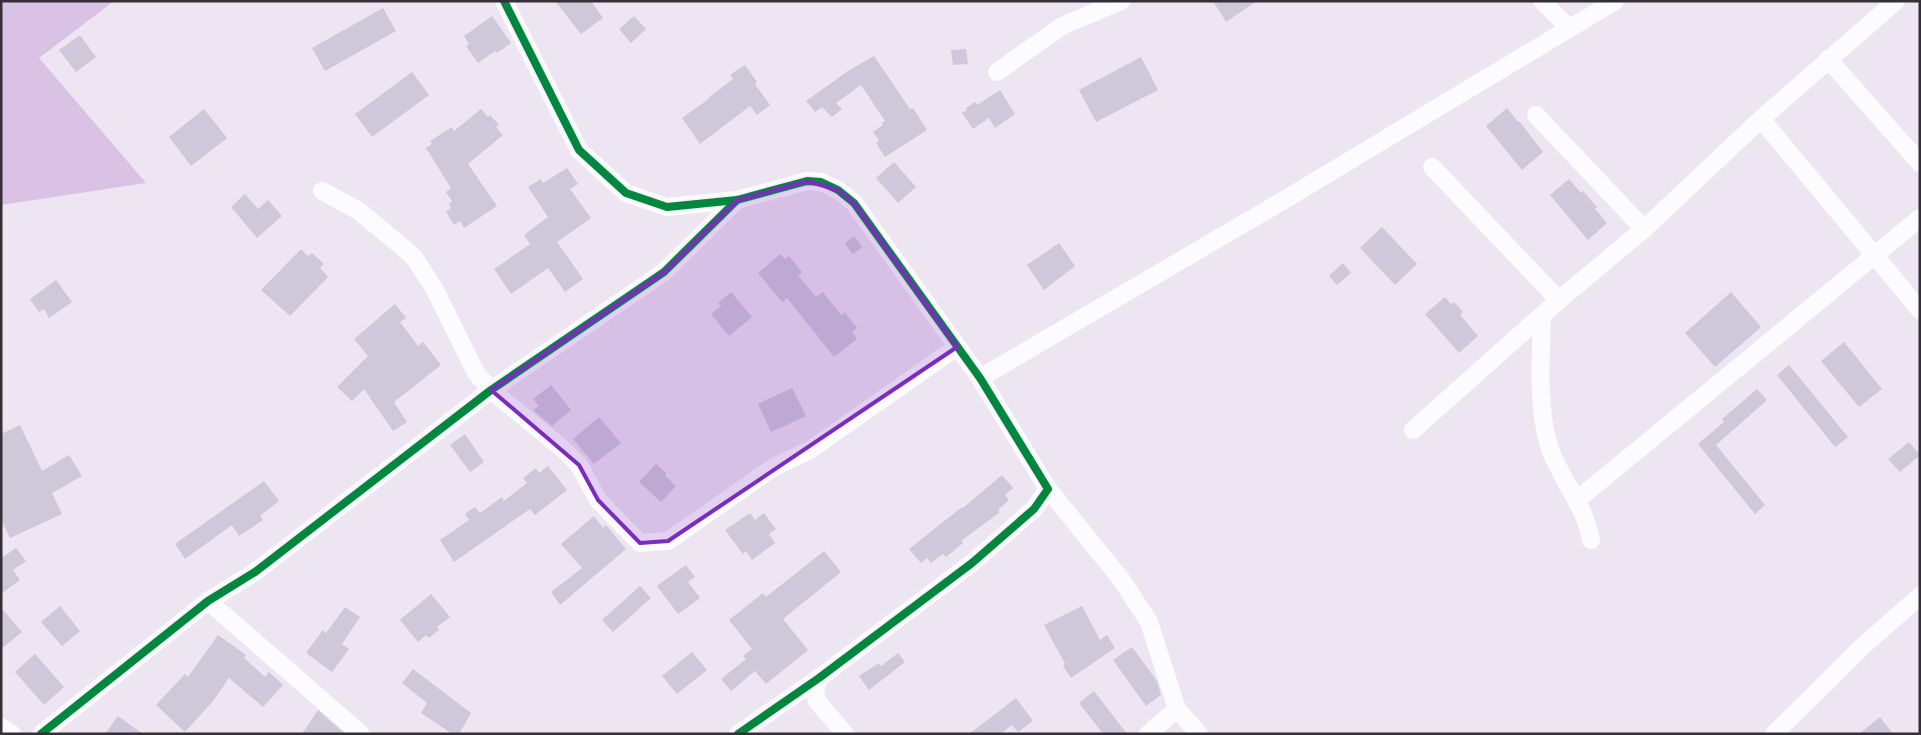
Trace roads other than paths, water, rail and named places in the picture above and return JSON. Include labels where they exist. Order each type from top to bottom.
[{"type":"street","points":[[504,1],[579,150],[626,193],[667,207],[737,200],[806,181],[821,182],[838,190],[854,202],[980,378],[1048,489],[1121,579],[1149,622],[1177,709],[1199,734]]},
{"type":"street","points":[[998,72],[1062,26],[1120,1]]},
{"type":"street","points":[[1542,1],[1569,28]]},
{"type":"street","points":[[980,378],[1284,200],[1615,1]]},
{"type":"street","points":[[1413,430],[1560,300],[1644,229],[1761,119],[1896,1]]},
{"type":"street","points":[[1828,59],[1920,163]]},
{"type":"street","points":[[1536,115],[1644,229]]},
{"type":"street","points":[[1761,119],[1920,310]]},
{"type":"street","points":[[1432,167],[1560,300]]},
{"type":"street","points":[[322,191],[359,211],[414,257],[431,282],[476,373],[491,390],[563,450],[579,466],[598,500],[640,543],[668,541],[774,467],[810,450],[957,347]]},
{"type":"street","points":[[41,734],[208,601],[255,572],[491,390],[664,272],[737,200]]},
{"type":"street","points":[[1577,500],[1920,218]]},
{"type":"street","points":[[1542,316],[1541,354],[1544,423],[1550,446],[1589,526],[1591,540]]},
{"type":"street","points":[[738,734],[819,678],[972,563],[1034,510],[1048,489]]},
{"type":"street","points":[[1774,734],[1864,644],[1920,596]]},
{"type":"street","points":[[208,601],[361,734]]},
{"type":"street","points":[[819,678],[815,693],[817,701],[845,734]]},
{"type":"street","points":[[1148,734],[1177,709]]},
{"type":"street","points":[[1,727],[12,734]]}]
